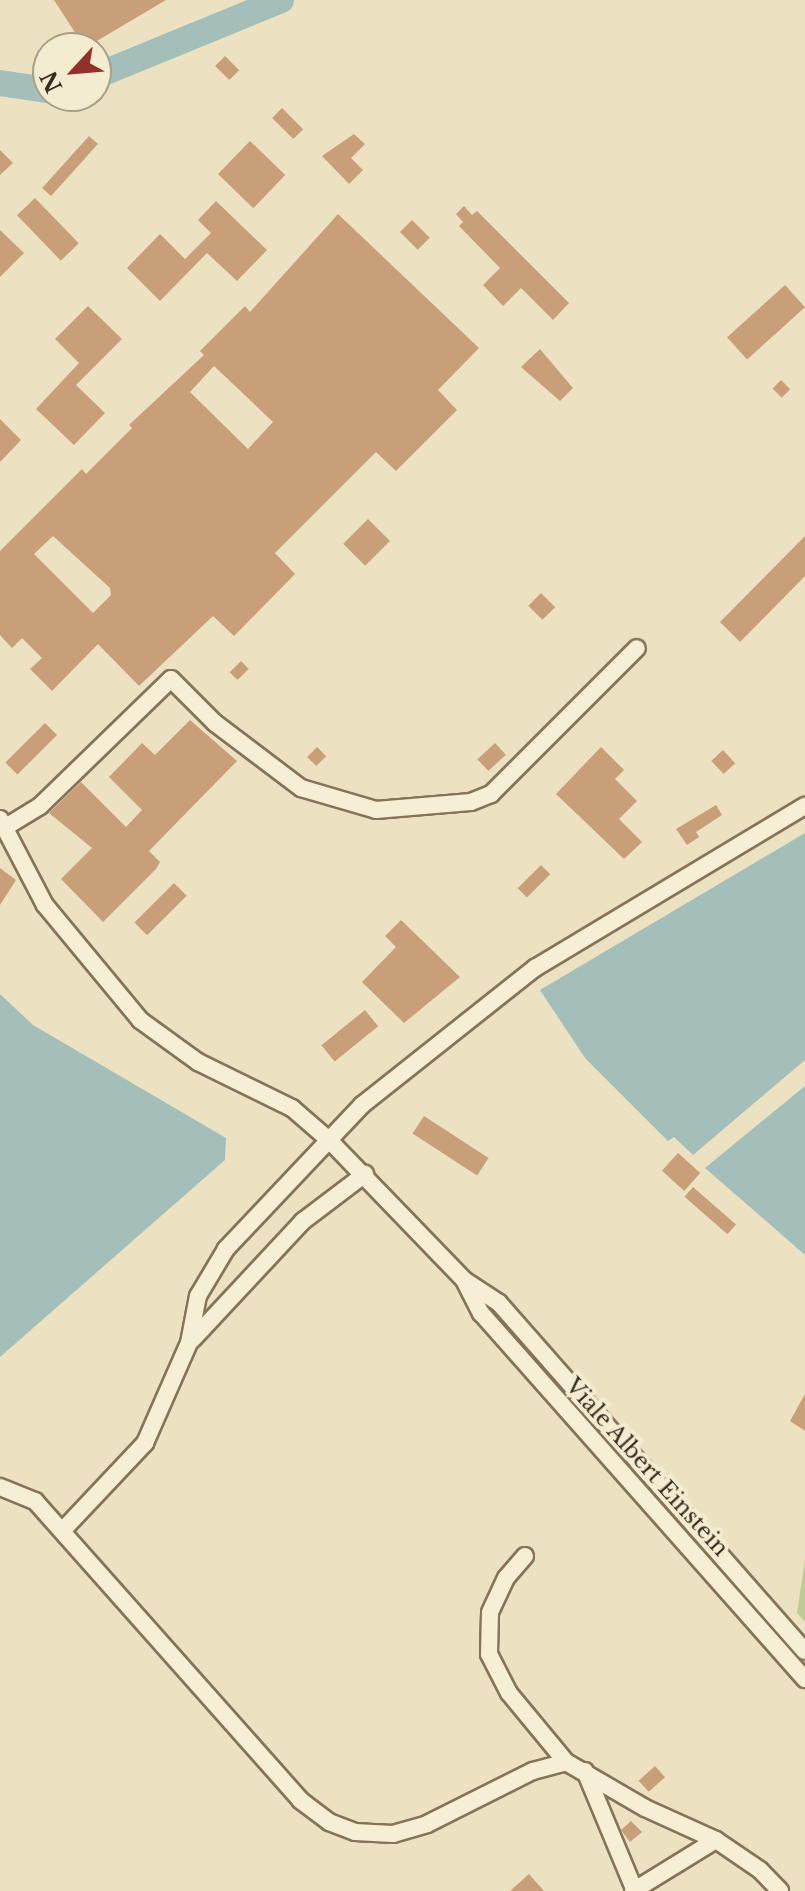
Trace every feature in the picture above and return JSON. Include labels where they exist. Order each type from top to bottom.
[{"type":"street","points":[[2,823],[40,806],[171,679],[215,723],[301,788],[376,810],[471,802],[491,794],[637,648]]},
{"type":"street","points":[[63,1530],[145,1443],[189,1343],[198,1296],[226,1249],[362,1105],[535,968],[805,806]]},
{"type":"street","name":"Viale Albert Einstein","points":[[2,823],[45,905],[140,1020],[198,1062],[292,1108],[365,1174],[464,1280],[499,1303],[649,1475],[800,1672]]},
{"type":"street","points":[[189,1343],[303,1221],[365,1174]]},
{"type":"street","name":"Viale Albert Einstein","points":[[464,1280],[481,1313],[636,1488],[805,1651]]},
{"type":"street","points":[[604,1452],[618,1440]]},
{"type":"street","points":[[636,1488],[649,1475]]},
{"type":"street","points":[[0,1487],[35,1501],[300,1800],[329,1822],[355,1832],[393,1834],[427,1824],[533,1771],[566,1762]]},
{"type":"street","points":[[525,1556],[506,1578],[490,1613],[489,1654],[509,1693],[566,1762],[645,1808],[716,1840],[760,1870],[780,1891]]},
{"type":"street","points":[[585,1771],[634,1891],[716,1840]]},
{"type":"green space","points":[[805,1559],[805,1622],[797,1613]]},
{"type":"water","points":[[805,833],[805,1060],[693,1155],[674,1137],[668,1141],[585,1058],[540,990]]},
{"type":"water","points":[[0,994],[33,1025],[226,1138],[225,1160],[0,1357]]},
{"type":"water","points":[[805,1086],[805,1255],[705,1168]]},
{"type":"building","points":[[54,0],[166,0],[112,32],[75,32]]},
{"type":"building","points":[[225,56],[239,70],[229,80],[215,66]]},
{"type":"building","points":[[282,108],[303,129],[293,139],[272,118]]},
{"type":"building","points":[[354,134],[365,144],[351,158],[363,170],[349,184],[322,156]]},
{"type":"building","points":[[89,136],[98,144],[51,196],[42,188]]},
{"type":"building","points":[[250,141],[285,175],[253,208],[218,174]]},
{"type":"building","points":[[0,150],[13,163],[0,175]]},
{"type":"building","points":[[35,198],[79,243],[61,261],[17,215]]},
{"type":"building","points":[[216,201],[267,250],[237,281],[207,253],[160,301],[127,268],[160,234],[185,259],[211,233],[198,220]]},
{"type":"building","points":[[464,206],[472,215],[477,211],[569,303],[553,320],[521,288],[503,306],[483,285],[500,268],[459,226],[463,222],[456,214]]},
{"type":"building","points":[[338,214],[479,348],[438,390],[457,410],[396,471],[376,452],[275,553],[295,574],[234,636],[213,616],[139,686],[98,644],[52,691],[30,669],[42,658],[22,638],[12,648],[0,635],[0,551],[82,469],[86,474],[132,428],[129,425],[204,355],[200,351],[245,306],[250,312]],"holes":[[[214,366],[273,422],[248,449],[190,392]],[[53,536],[110,588],[111,595],[93,613],[34,554]]]},
{"type":"building","points":[[412,220],[430,238],[418,250],[400,232]]},
{"type":"building","points":[[0,230],[24,253],[0,277]]},
{"type":"building","points":[[785,285],[805,307],[747,359],[727,337]]},
{"type":"building","points":[[88,306],[122,339],[76,385],[105,413],[74,445],[36,409],[79,363],[55,339]]},
{"type":"building","points":[[540,349],[573,388],[560,401],[521,367]]},
{"type":"building","points":[[781,380],[790,389],[782,398],[773,388]]},
{"type":"building","points":[[0,419],[21,440],[0,462]]},
{"type":"building","points":[[368,519],[390,541],[365,566],[343,544]]},
{"type":"building","points":[[805,536],[805,576],[740,642],[720,622]]},
{"type":"building","points":[[541,593],[555,607],[542,620],[528,606]]},
{"type":"building","points":[[241,661],[249,669],[237,680],[230,672]]},
{"type":"building","points":[[190,720],[237,761],[149,851],[160,862],[156,869],[103,922],[61,879],[92,848],[49,813],[81,782],[126,827],[142,810],[109,777],[142,743],[155,755]]},
{"type":"building","points":[[45,723],[57,735],[17,775],[5,763]]},
{"type":"building","points":[[495,743],[506,755],[488,771],[477,759]]},
{"type":"building","points":[[317,747],[326,756],[316,766],[307,757]]},
{"type":"building","points":[[601,747],[624,770],[615,779],[637,801],[619,819],[642,842],[624,859],[556,794]]},
{"type":"building","points":[[723,750],[735,763],[724,774],[711,761]]},
{"type":"building","points":[[716,805],[722,815],[696,832],[699,837],[687,845],[676,829]]},
{"type":"building","points":[[541,865],[550,874],[527,898],[518,888]]},
{"type":"building","points":[[0,868],[16,880],[0,905]]},
{"type":"building","points":[[174,883],[187,896],[147,935],[134,923]]},
{"type":"building","points":[[401,920],[460,977],[404,1023],[362,982],[396,947],[385,936]]},
{"type":"building","points":[[365,1010],[378,1026],[335,1062],[321,1045]]},
{"type":"building","points":[[424,1116],[489,1158],[477,1176],[413,1134]]},
{"type":"building","points":[[678,1153],[700,1173],[684,1191],[662,1171]]},
{"type":"building","points":[[693,1187],[736,1224],[727,1234],[684,1197]]},
{"type":"building","points":[[805,1394],[805,1431],[790,1421]]},
{"type":"building","points":[[655,1766],[665,1777],[649,1792],[639,1781]]},
{"type":"building","points":[[631,1821],[642,1832],[630,1842],[621,1830]]},
{"type":"building","points":[[529,1874],[544,1891],[510,1891]]},
{"type":"waterway","points":[[112,69],[281,0]]},
{"type":"waterway","points":[[0,83],[32,88]]}]
